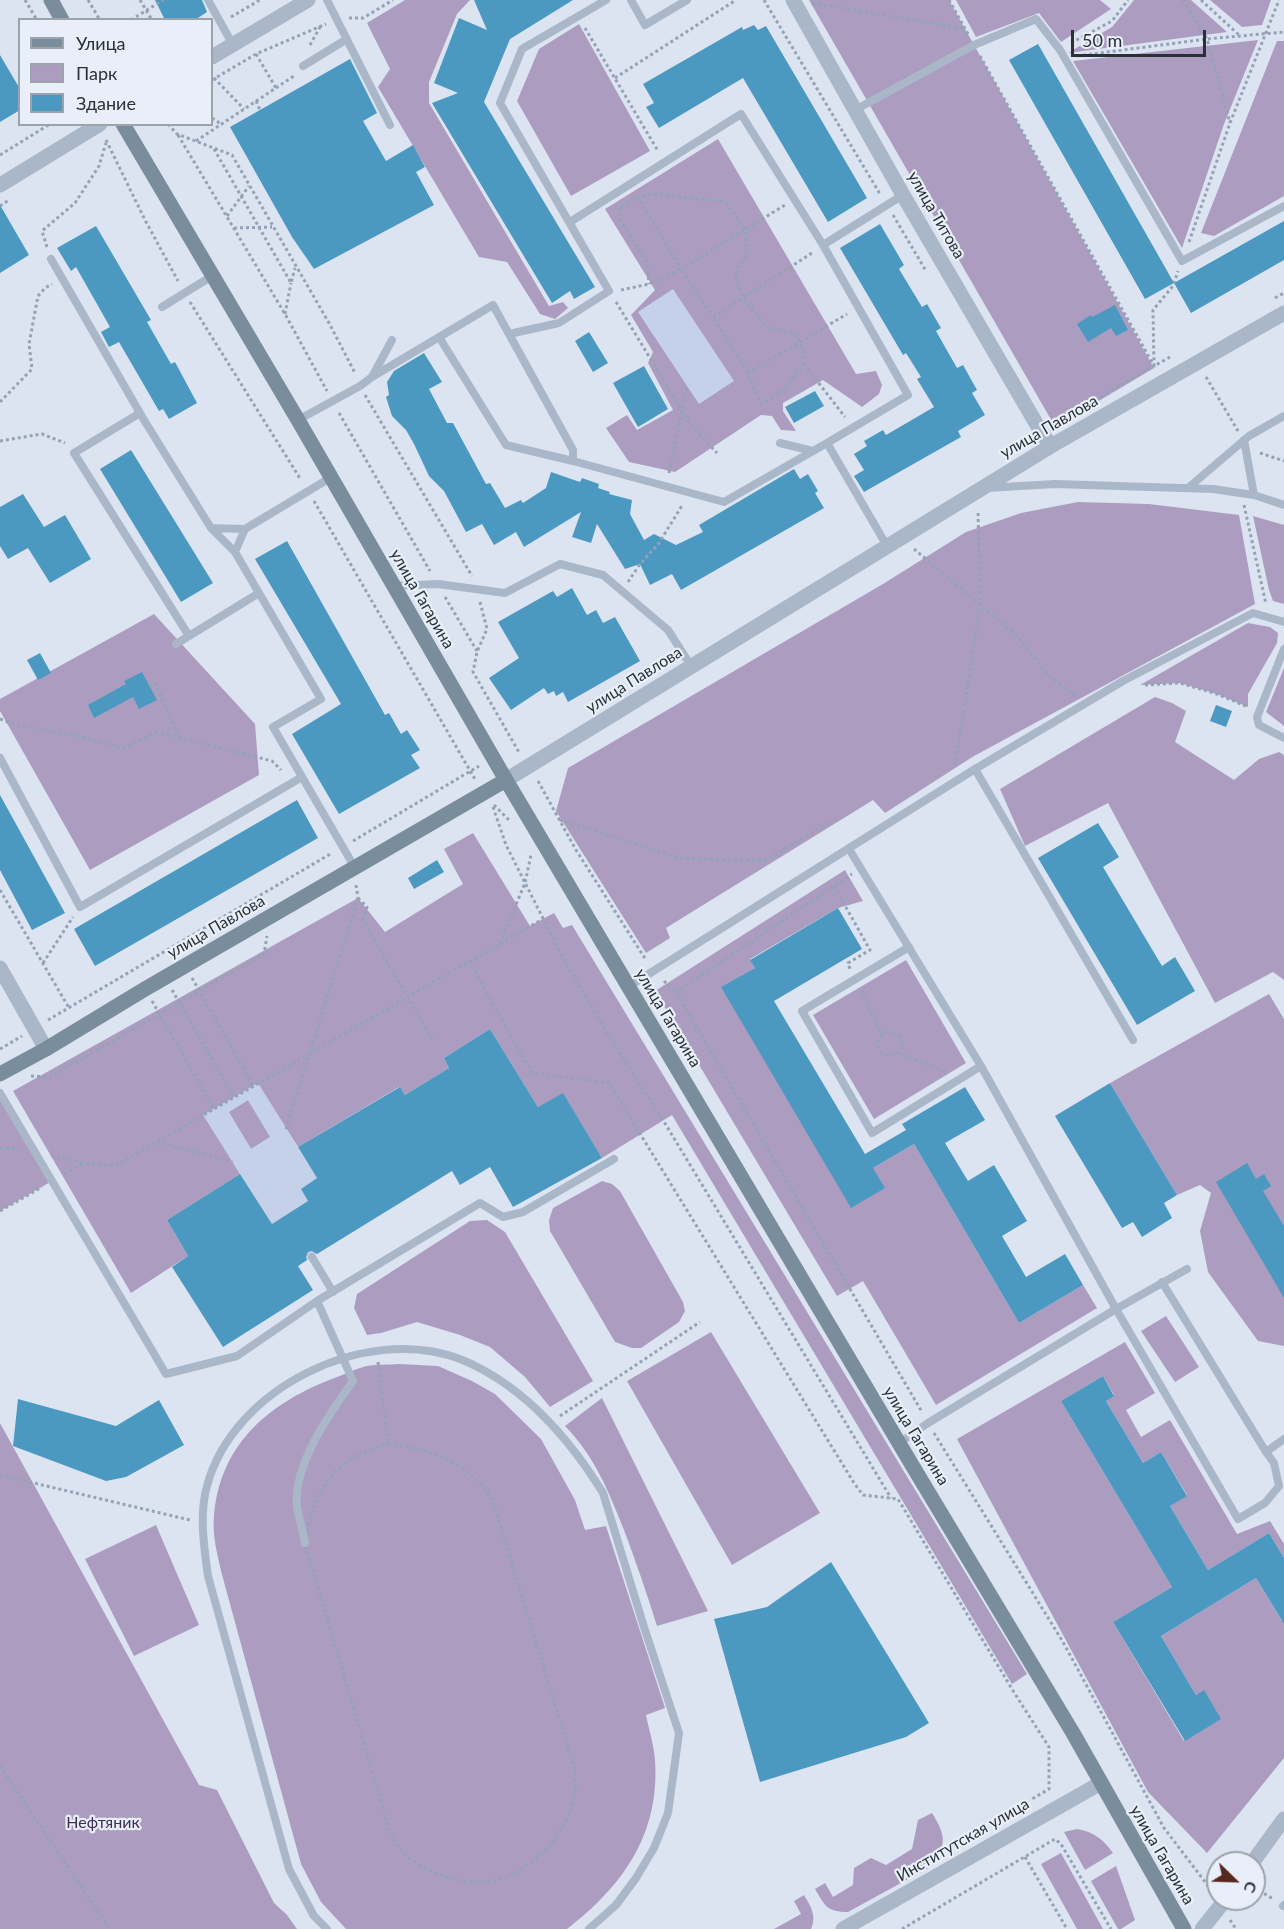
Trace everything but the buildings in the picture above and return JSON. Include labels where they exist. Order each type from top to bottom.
[{"type":"main road","points":[[51,0],[61,18]]},
{"type":"main road","name":"улица Гагарина","points":[[124,126],[628,987],[1073,1733],[1184,1929]]},
{"type":"main road","name":"улица Павлова","points":[[0,1074],[506,780]]},
{"type":"street","points":[[213,56],[308,0]]},
{"type":"street","name":"улица Титова","points":[[793,0],[903,195],[1051,446]]},
{"type":"street","points":[[0,185],[97,126]]},
{"type":"street","name":"улица Павлова","points":[[506,780],[531,771],[691,666],[1051,446],[1284,313]]},
{"type":"street","points":[[0,968],[46,1049]]},
{"type":"street","name":"Институтская улица","points":[[843,1929],[1101,1783]]},
{"type":"street","points":[[1261,1851],[1284,1819]]},
{"type":"street","points":[[1202,1929],[1216,1911]]},
{"type":"lane","points":[[208,0],[233,45]]},
{"type":"lane","points":[[327,0],[390,125]]},
{"type":"lane","points":[[509,333],[559,323],[613,291],[500,103],[522,49],[606,0]]},
{"type":"lane","points":[[631,0],[645,25],[687,0]]},
{"type":"lane","points":[[855,110],[974,45],[1036,19],[1061,53],[1182,261],[1284,206]]},
{"type":"lane","points":[[303,66],[347,39]]},
{"type":"lane","points":[[439,337],[506,445],[573,460],[724,502],[908,395],[823,245],[741,114],[570,222]]},
{"type":"lane","points":[[823,245],[903,195]]},
{"type":"lane","points":[[51,260],[140,413],[211,528],[235,552],[321,699],[273,727],[354,868]]},
{"type":"lane","points":[[162,308],[212,276]]},
{"type":"lane","points":[[298,420],[360,386],[493,305],[573,450],[573,460]]},
{"type":"lane","points":[[372,377],[392,340]]},
{"type":"lane","points":[[140,413],[74,453],[189,636]]},
{"type":"lane","points":[[1188,488],[1244,440],[1284,416]]},
{"type":"lane","points":[[1244,440],[1254,495]]},
{"type":"lane","points":[[780,443],[813,451]]},
{"type":"lane","points":[[827,443],[887,546]]},
{"type":"lane","points":[[211,528],[245,529],[330,478]]},
{"type":"lane","points":[[977,491],[1055,484],[1213,489],[1254,495],[1284,505]]},
{"type":"lane","points":[[235,552],[245,529]]},
{"type":"lane","points":[[393,586],[438,584],[477,591],[506,593],[560,564],[603,575],[668,630],[691,666]]},
{"type":"lane","points":[[176,644],[259,593]]},
{"type":"lane","points":[[628,987],[975,769],[1123,681],[1253,613],[1284,622]]},
{"type":"lane","points":[[1284,649],[1257,717],[1258,725],[1284,738]]},
{"type":"lane","points":[[0,758],[80,907],[302,777]]},
{"type":"lane","points":[[975,769],[1133,1040]]},
{"type":"lane","points":[[849,849],[981,1066],[1116,1309],[1238,1519],[1265,1503],[1279,1486],[1274,1464],[1162,1282]]},
{"type":"lane","points":[[909,947],[802,1011],[872,1132],[981,1066]]},
{"type":"lane","points":[[0,1093],[166,1374],[237,1356],[317,1301],[480,1203],[504,1217],[524,1212],[614,1159]]},
{"type":"lane","points":[[312,1257],[333,1292]]},
{"type":"lane","points":[[899,1443],[1116,1309],[1187,1269]]},
{"type":"lane","points":[[305,1544],[297,1505],[301,1470],[327,1417],[353,1381],[317,1301]]},
{"type":"lane","points":[[327,1929],[314,1916],[289,1869],[208,1576],[203,1540],[207,1486],[218,1457],[232,1435],[256,1407],[289,1382],[343,1359],[394,1348],[416,1349],[459,1359],[508,1386],[551,1422],[603,1493],[644,1627],[680,1733],[668,1813],[654,1848],[616,1905],[590,1929]]},
{"type":"lane","points":[[1266,1452],[1284,1439]]},
{"type":"path","points":[[25,0],[36,18]]},
{"type":"path","points":[[88,0],[99,18]]},
{"type":"path","points":[[140,0],[151,18]]},
{"type":"path","points":[[134,18],[163,0]]},
{"type":"path","points":[[221,23],[260,0]]},
{"type":"path","points":[[244,109],[213,79],[256,54],[321,27],[336,18],[363,18],[393,0]]},
{"type":"path","points":[[615,78],[736,0]]},
{"type":"path","points":[[949,0],[1154,366]]},
{"type":"path","points":[[1061,53],[1112,21],[1128,0]]},
{"type":"path","points":[[1183,0],[1207,39],[1230,123]]},
{"type":"path","points":[[1201,0],[1240,36]]},
{"type":"path","points":[[1154,366],[1153,310],[1173,286],[1230,123],[1279,0]]},
{"type":"path","points":[[810,3],[965,28]]},
{"type":"path","points":[[578,16],[664,163]]},
{"type":"path","points":[[196,141],[303,70],[306,52],[321,27]]},
{"type":"path","points":[[1061,53],[1284,32]]},
{"type":"path","points":[[256,54],[276,88]]},
{"type":"path","points":[[256,101],[260,110]]},
{"type":"path","points":[[213,119],[221,124]]},
{"type":"path","points":[[0,154],[47,126]]},
{"type":"path","points":[[99,126],[145,220],[185,293],[308,491],[483,794]]},
{"type":"path","points":[[170,126],[177,134],[232,155],[329,323],[360,386],[470,573],[487,629],[477,652],[473,672],[558,819],[642,955]]},
{"type":"path","points":[[51,260],[42,231],[75,203],[99,166],[106,141]]},
{"type":"path","points":[[213,148],[291,283]]},
{"type":"path","points":[[227,216],[249,186]]},
{"type":"path","points":[[649,284],[647,262],[620,220],[626,187],[638,197],[748,374],[760,404],[781,392],[804,364]]},
{"type":"path","points":[[621,207],[638,197],[654,194],[725,202],[745,229],[747,254],[735,273],[743,297],[766,327],[797,335],[804,352],[804,364],[853,428]]},
{"type":"path","points":[[717,453],[690,424],[681,410],[613,291],[649,284],[681,268],[794,199]]},
{"type":"path","points":[[234,228],[272,227]]},
{"type":"path","points":[[712,316],[823,245]]},
{"type":"path","points":[[285,314],[295,267]]},
{"type":"path","points":[[0,402],[32,369],[29,344],[38,296],[45,288],[62,279]]},
{"type":"path","points":[[748,374],[858,308]]},
{"type":"path","points":[[1197,362],[1249,450],[1284,461]]},
{"type":"path","points":[[1040,430],[1154,366]]},
{"type":"path","points":[[666,487],[687,386]]},
{"type":"path","points":[[953,783],[980,605],[977,491]]},
{"type":"path","points":[[623,591],[640,564],[659,543],[690,493]]},
{"type":"path","points":[[1240,494],[1269,617]]},
{"type":"path","points":[[908,544],[1017,636],[1048,675],[1084,704]]},
{"type":"path","points":[[1123,681],[1140,685],[1180,683],[1217,694],[1258,712]]},
{"type":"path","points":[[150,687],[155,683],[178,737]]},
{"type":"path","points":[[0,719],[13,724],[83,737],[122,748],[158,732],[272,760],[294,782]]},
{"type":"path","points":[[0,1049],[493,758]]},
{"type":"path","points":[[517,829],[491,802],[506,845],[565,962],[891,1498]]},
{"type":"path","points":[[558,819],[681,858],[765,861],[829,822]]},
{"type":"path","points":[[500,944],[525,883],[532,857],[527,848]]},
{"type":"path","points":[[286,1129],[358,898],[354,868]]},
{"type":"path","points":[[676,992],[861,868]]},
{"type":"path","points":[[834,886],[870,950],[848,963],[882,1035]]},
{"type":"path","points":[[0,890],[69,1008]]},
{"type":"path","points":[[358,898],[367,907],[363,920],[433,1041]]},
{"type":"path","points":[[43,963],[80,907]]},
{"type":"path","points":[[34,1150],[83,1163],[115,1166],[543,919]]},
{"type":"path","points":[[29,1076],[50,1077],[264,954],[267,934]]},
{"type":"path","points":[[469,961],[532,1073],[609,1083],[854,1483],[863,1495],[898,1499],[1049,1747],[1049,1789],[1032,1799]]},
{"type":"path","points":[[185,966],[254,1086]]},
{"type":"path","points":[[165,978],[234,1097]]},
{"type":"path","points":[[145,989],[214,1109]]},
{"type":"path","points":[[899,1053],[903,1044],[897,1034],[891,1032],[879,1038],[878,1045],[882,1053],[890,1056],[899,1053],[962,1078]]},
{"type":"path","points":[[157,1142],[233,1162]]},
{"type":"path","points":[[551,1422],[700,1322]]},
{"type":"path","points":[[376,1351],[388,1444]]},
{"type":"path","points":[[388,1444],[429,1451],[448,1460],[466,1470],[492,1498],[575,1770],[575,1792],[570,1814],[558,1836],[545,1851],[508,1876],[483,1882],[449,1879],[423,1867],[401,1851],[389,1829],[305,1544],[313,1506],[331,1477],[356,1456],[388,1444]]},
{"type":"path","points":[[0,1475],[203,1523]]},
{"type":"path","points":[[0,1766],[110,1929]]},
{"type":"path","points":[[902,1929],[1055,1839],[1061,1845],[1111,1929]]},
{"type":"path","points":[[1025,1857],[1067,1929]]},
{"type":"path","points":[[1266,1894],[1284,1905]]},
{"type":"green space","points":[[405,0],[470,0],[457,14],[429,82],[429,103],[549,306],[563,302],[568,308],[555,319],[540,314],[507,262],[479,257],[378,87],[390,69],[367,23]]},
{"type":"green space","points":[[809,0],[949,0],[1154,368],[1057,426],[1053,423]]},
{"type":"green space","points":[[956,0],[1100,0],[1111,9],[1061,42],[1039,13],[976,37]]},
{"type":"green space","points":[[1134,0],[1191,0],[1227,32],[1068,53],[1112,27]]},
{"type":"green space","points":[[1210,0],[1271,0],[1262,25],[1242,27]]},
{"type":"green space","points":[[579,24],[650,151],[571,196],[517,101],[539,49]]},
{"type":"green space","points":[[1258,40],[1224,124],[1182,248],[1073,61]]},
{"type":"green space","points":[[1277,41],[1284,41],[1284,196],[1214,236],[1201,233]]},
{"type":"green space","points":[[718,139],[856,374],[876,371],[882,385],[879,394],[862,407],[823,380],[783,403],[783,411],[796,431],[781,430],[772,416],[761,415],[675,472],[629,462],[606,428],[627,415],[637,430],[673,410],[648,363],[653,352],[631,315],[655,290],[605,209]]},
{"type":"green space","points":[[1078,502],[1149,504],[1239,515],[1255,604],[974,756],[885,813],[873,800],[666,928],[670,938],[646,953],[556,811],[568,768],[883,584],[966,532],[1021,513]]},
{"type":"green space","points":[[1253,516],[1284,525],[1284,604],[1273,601],[1269,590]]},
{"type":"green space","points":[[154,614],[255,724],[259,775],[90,870],[0,711],[0,699]]},
{"type":"green space","points":[[1248,623],[1270,627],[1278,633],[1277,643],[1248,694],[1248,707],[1217,694],[1180,683],[1140,685]]},
{"type":"green space","points":[[1284,668],[1284,726],[1266,712]]},
{"type":"green space","points":[[1155,697],[1186,711],[1175,742],[1234,780],[1259,759],[1279,752],[1284,755],[1284,980],[1273,972],[1215,1003],[1108,803],[1025,846],[1000,789]]},
{"type":"green space","points":[[473,833],[530,926],[554,913],[563,928],[572,925],[1027,1674],[1012,1684],[672,1115],[602,1158],[563,1094],[538,1107],[490,1029],[444,1058],[449,1068],[405,1095],[399,1087],[298,1147],[258,1084],[204,1115],[240,1174],[167,1220],[188,1256],[131,1293],[13,1091],[358,898],[385,932],[463,884],[444,849]]},
{"type":"green space","points":[[845,870],[863,901],[838,908],[750,959],[755,968],[722,987],[873,1168],[914,1144],[1019,1323],[1083,1285],[1097,1308],[936,1405],[863,1281],[837,1296],[655,991]]},
{"type":"green space","points":[[906,960],[966,1063],[874,1119],[813,1015]]},
{"type":"green space","points":[[1269,994],[1284,1019],[1284,1346],[1258,1341],[1208,1272],[1200,1231],[1211,1193],[1200,1185],[1177,1195],[1110,1083]]},
{"type":"green space","points":[[0,1093],[52,1181],[0,1211]]},
{"type":"green space","points":[[248,1100],[271,1137],[251,1149],[228,1112]]},
{"type":"green space","points":[[602,1181],[612,1184],[620,1191],[683,1302],[685,1311],[679,1322],[641,1348],[632,1348],[615,1342],[550,1231],[549,1220],[553,1208]]},
{"type":"green space","points":[[487,1220],[505,1232],[593,1381],[550,1407],[525,1377],[490,1347],[417,1322],[367,1335],[354,1308],[357,1294],[470,1221]]},
{"type":"green space","points":[[1166,1316],[1199,1367],[1175,1382],[1141,1331]]},
{"type":"green space","points":[[711,1332],[820,1513],[732,1565],[627,1381]]},
{"type":"green space","points":[[1125,1342],[1155,1393],[1126,1410],[1141,1437],[1170,1420],[1237,1534],[1270,1521],[1284,1544],[1284,1558],[1269,1533],[1208,1570],[1170,1506],[1187,1495],[1161,1452],[1143,1463],[1106,1401],[1114,1395],[1103,1376],[1061,1401],[1172,1587],[1113,1622],[1184,1741],[1203,1691],[1196,1695],[1161,1636],[1256,1578],[1282,1621],[1284,1620],[1284,1758],[1209,1851],[1206,1852],[1148,1792],[957,1439]]},
{"type":"green space","points":[[399,1364],[438,1366],[472,1381],[495,1394],[541,1439],[575,1500],[585,1530],[606,1526],[665,1708],[646,1715],[653,1743],[655,1787],[644,1835],[621,1876],[605,1895],[567,1929],[346,1929],[321,1902],[301,1864],[221,1571],[214,1537],[218,1490],[238,1446],[253,1428],[291,1398],[363,1367]]},
{"type":"green space","points":[[602,1398],[708,1611],[657,1626],[628,1542],[606,1488],[593,1462],[565,1426]]},
{"type":"green space","name":"Нефтяник","points":[[0,1423],[199,1785],[217,1790],[274,1903],[297,1929],[0,1929]]},
{"type":"green space","points":[[156,1525],[199,1625],[134,1656],[85,1559]]},
{"type":"green space","points":[[932,1813],[940,1827],[943,1839],[941,1851],[932,1866],[848,1912],[835,1911],[824,1904],[815,1889],[825,1883],[833,1897],[853,1885],[854,1868],[871,1858],[886,1865],[912,1849],[918,1820]]},
{"type":"green space","points":[[1077,1829],[1098,1837],[1113,1853],[1085,1870],[1064,1832]]},
{"type":"green space","points":[[1061,1853],[1103,1929],[1077,1929],[1041,1864]]},
{"type":"green space","points":[[1116,1866],[1135,1920],[1121,1929],[1118,1929],[1091,1881]]},
{"type":"green space","points":[[804,1895],[813,1916],[811,1929],[774,1929],[801,1914],[794,1901]]},
{"type":"shaded area","points":[[673,289],[734,381],[699,404],[638,312]]},
{"type":"shaded area","points":[[258,1083],[317,1178],[301,1189],[308,1201],[300,1206],[326,1248],[298,1266],[203,1115]],"holes":[[[248,1100],[270,1137],[251,1149],[229,1112]]]}]
